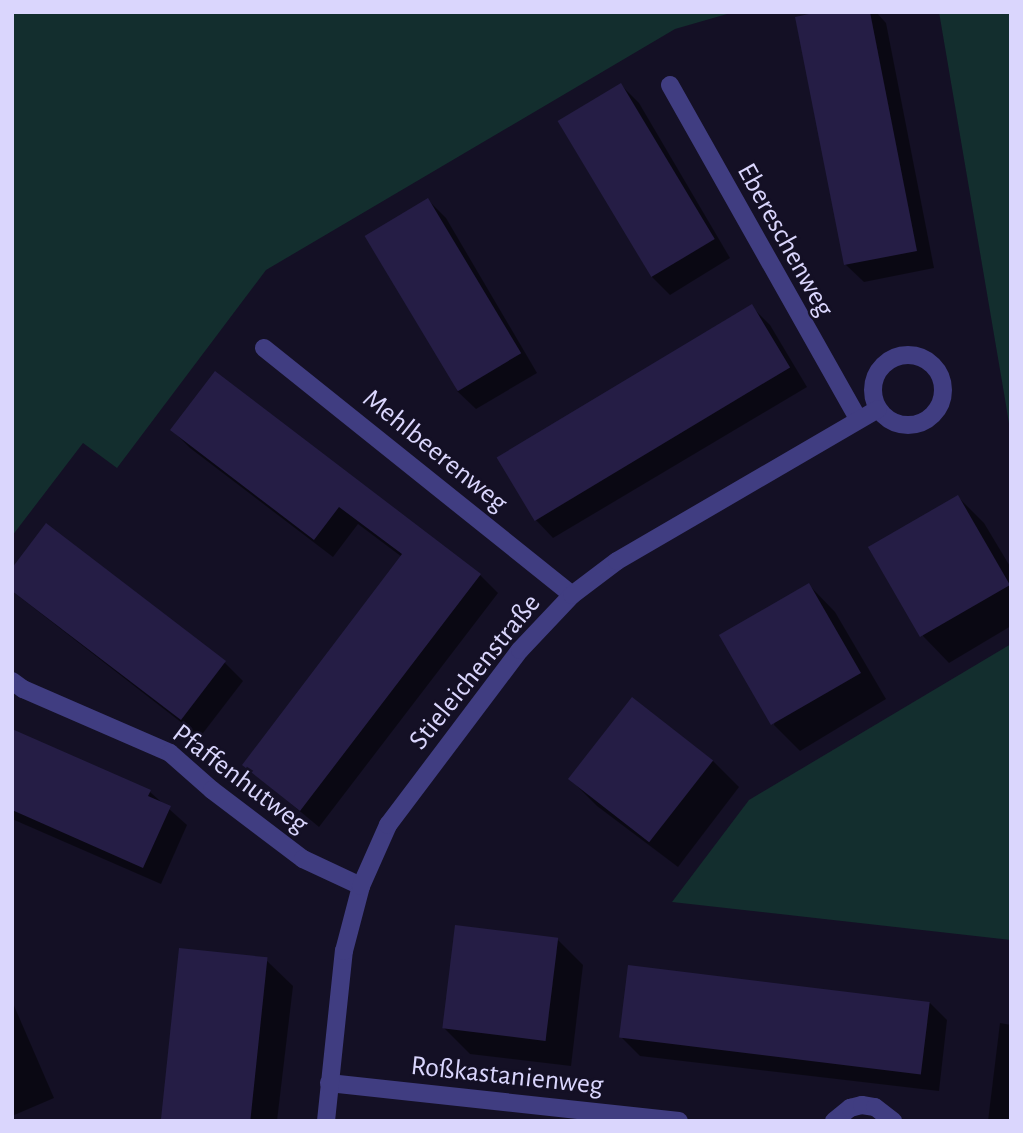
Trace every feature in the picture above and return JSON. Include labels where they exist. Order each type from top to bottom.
[{"type":"street","name":"Ebereschenweg","points":[[670,85],[858,419]]},
{"type":"street","name":"Mehlbeerenweg","points":[[264,348],[572,595]]},
{"type":"street","points":[[908,354],[921,356],[939,372],[943,396],[931,417],[909,425],[897,424],[878,409],[872,385],[884,363],[908,354]]},
{"type":"street","name":"Stieleichenstraße","points":[[326,1121],[344,951],[361,886],[388,825],[520,650],[572,595],[617,561],[878,409]]},
{"type":"street","name":"Pfaffenhutweg","points":[[12,681],[23,690],[170,753],[212,790],[303,859],[361,886]]},
{"type":"street","name":"Roßkastanienweg","points":[[329,1083],[680,1121]]},
{"type":"street","points":[[834,1121],[850,1108],[862,1105],[875,1107],[893,1121]]},
{"type":"green space","points":[[12,12],[734,12],[675,29],[266,270],[117,468],[83,443],[12,536]]},
{"type":"green space","points":[[939,12],[1011,12],[1011,436],[1005,399]]},
{"type":"green space","points":[[1011,644],[1011,940],[672,902],[749,800]]},
{"type":"building","points":[[818,12],[870,12],[917,251],[844,265],[795,17]]},
{"type":"building","points":[[621,83],[715,239],[651,277],[558,121]]},
{"type":"building","points":[[428,198],[521,353],[458,391],[365,236]]},
{"type":"building","points":[[752,304],[790,367],[535,521],[497,457]]},
{"type":"building","points":[[215,371],[481,574],[300,811],[242,765],[402,554],[339,507],[314,540],[170,430]]},
{"type":"building","points":[[958,495],[1010,585],[920,637],[868,547]]},
{"type":"building","points":[[46,523],[226,661],[181,720],[12,591],[12,568]]},
{"type":"building","points":[[809,583],[861,673],[771,725],[719,635]]},
{"type":"building","points":[[632,697],[713,760],[649,842],[568,779]]},
{"type":"building","points":[[12,729],[151,790],[148,796],[171,806],[143,868],[12,810]]},
{"type":"building","points":[[455,925],[558,938],[546,1041],[442,1028]]},
{"type":"building","points":[[179,948],[268,957],[250,1121],[161,1121]]},
{"type":"building","points":[[628,965],[930,1002],[921,1075],[619,1037]]}]
